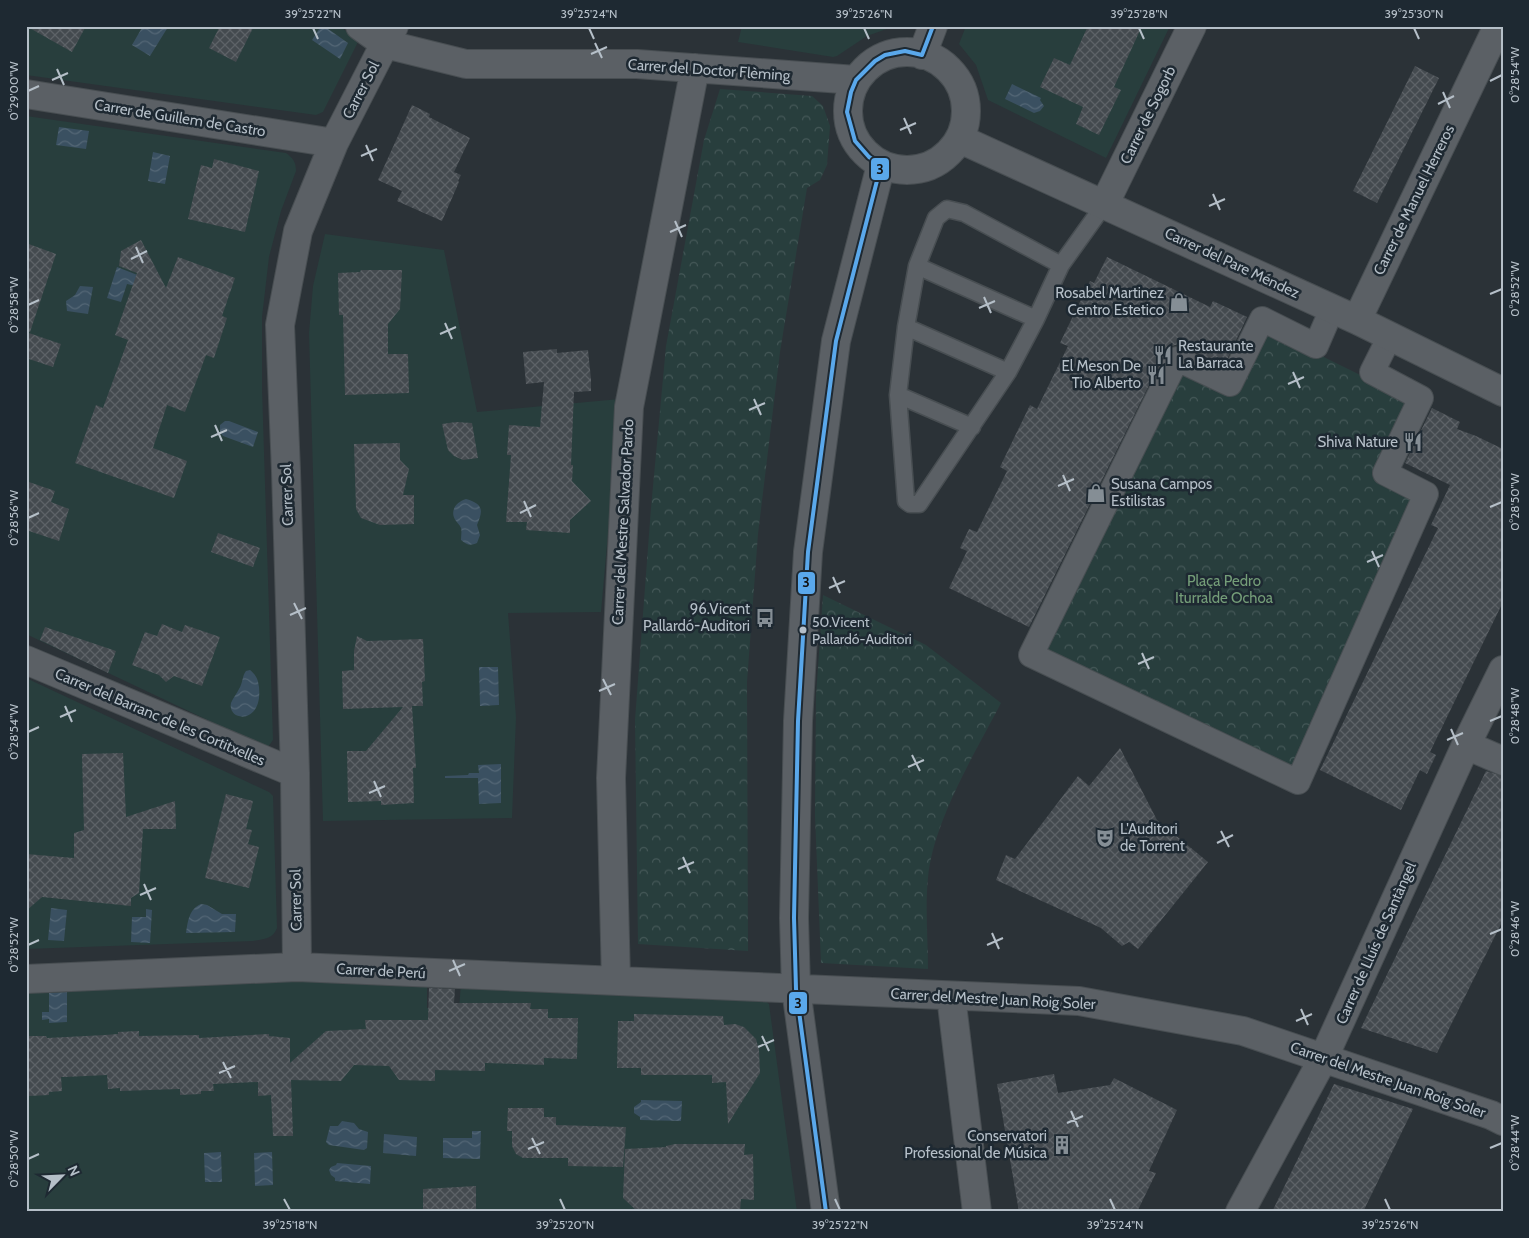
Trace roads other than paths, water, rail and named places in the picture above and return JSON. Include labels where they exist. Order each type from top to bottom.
[{"type":"street","name":"Carrer del Doctor Flèming","points":[[360,26],[390,35],[466,64],[637,64],[856,80]]},
{"type":"street","points":[[922,55],[933,26]]},
{"type":"street","name":"Carrer de Sogorb","points":[[1104,205],[1192,26]]},
{"type":"street","name":"Carrer Sol","points":[[297,967],[295,773],[280,325],[298,231],[334,143],[390,35]]},
{"type":"street","name":"Carrer de Manuel Herreros","points":[[1357,320],[1498,36]]},
{"type":"street","points":[[905,51],[922,55],[931,56],[950,70],[962,87],[965,98],[966,119],[960,139],[941,160],[922,169],[901,170],[881,165],[869,157],[855,141],[847,112],[851,92],[856,80],[875,61],[885,55],[905,51]]},
{"type":"street","name":"Carrer del Mestre Salvador Pardo","points":[[616,981],[610,778],[629,407],[695,68]]},
{"type":"street","name":"Carrer de Guillem de Castro","points":[[26,94],[334,143]]},
{"type":"street","name":"Carrer del Pare Méndez","points":[[960,139],[1357,320],[1503,392]]},
{"type":"street","points":[[826,1212],[796,989],[794,918],[798,721],[808,552],[836,341],[881,165]]},
{"type":"street","points":[[1332,309],[1316,346],[1262,319],[1230,384],[1177,359],[1031,655],[1298,782],[1426,494],[1385,473],[1421,398],[1372,372],[1390,336]]},
{"type":"street","name":"Carrer del Barranc de les Cortitxelles","points":[[26,660],[295,773]]},
{"type":"street","name":"Carrer de Lluís de Santàngel","points":[[1240,1212],[1324,1057],[1466,745],[1503,670]]},
{"type":"street","points":[[1466,745],[1503,761]]},
{"type":"street","name":"Carrer de Perú","points":[[26,978],[297,967],[796,989]]},
{"type":"street","name":"Carrer del Mestre Juan Roig Soler","points":[[796,989],[1079,1001],[1242,1031],[1324,1057],[1491,1115],[1503,1121]]},
{"type":"street","points":[[951,996],[977,1212]]},
{"type":"lane","points":[[1061,265],[964,213],[947,209],[936,218],[917,266],[906,327],[898,395],[906,500],[910,504],[919,504],[1008,372],[1036,319],[1061,265],[1104,205]]},
{"type":"lane","points":[[917,266],[1036,319]]},
{"type":"lane","points":[[906,327],[1008,372]]},
{"type":"lane","points":[[898,395],[972,427]]},
{"type":"water","points":[[143,26],[168,27],[150,56],[132,45]]},
{"type":"water","points":[[321,26],[324,26],[348,43],[340,59],[312,40]]},
{"type":"water","points":[[1012,84],[1041,98],[1040,100],[1044,106],[1040,111],[1034,113],[1005,99]]},
{"type":"water","points":[[59,127],[89,131],[86,149],[56,145]]},
{"type":"water","points":[[153,152],[170,156],[165,184],[148,181]]},
{"type":"water","points":[[117,267],[140,276],[136,286],[127,284],[121,302],[107,298]]},
{"type":"water","points":[[80,286],[93,287],[88,314],[67,311],[66,301],[75,295]]},
{"type":"water","points":[[225,421],[258,432],[253,447],[223,436],[220,432],[220,425]]},
{"type":"water","points":[[466,499],[476,503],[481,512],[477,525],[480,535],[477,543],[470,545],[461,540],[461,528],[453,514],[453,510],[459,502]]},
{"type":"water","points":[[479,667],[498,667],[499,705],[480,706]]},
{"type":"water","points":[[250,670],[258,680],[259,699],[256,708],[251,714],[239,716],[234,714],[231,709],[231,703],[246,671]]},
{"type":"water","points":[[501,764],[501,803],[479,804],[478,778],[445,778],[445,776],[479,773],[478,765]]},
{"type":"water","points":[[201,904],[207,905],[222,914],[236,914],[235,932],[186,933],[188,920],[192,912]]},
{"type":"water","points":[[51,908],[67,910],[64,941],[48,940]]},
{"type":"water","points":[[146,909],[152,910],[150,943],[131,942],[132,917],[146,917]]},
{"type":"water","points":[[67,992],[67,1022],[49,1023],[49,1019],[42,1020],[42,1012],[49,1012],[49,993]]},
{"type":"water","points":[[641,1100],[682,1101],[681,1121],[640,1120],[640,1117],[634,1113],[634,1107]]},
{"type":"water","points":[[342,1121],[354,1123],[359,1129],[368,1132],[367,1148],[364,1150],[329,1145],[326,1142],[330,1126],[338,1126]]},
{"type":"water","points":[[472,1131],[481,1131],[480,1159],[443,1158],[443,1138],[472,1138]]},
{"type":"water","points":[[384,1134],[417,1137],[416,1156],[383,1153]]},
{"type":"water","points":[[221,1152],[222,1182],[205,1182],[204,1153]]},
{"type":"water","points":[[272,1152],[273,1185],[255,1186],[254,1153]]},
{"type":"water","points":[[337,1163],[371,1166],[370,1184],[335,1181],[329,1170]]},
{"type":"place","name":"Rosabel Martinez Centro Estetico","points":[[1179,302]]},
{"type":"place","name":"Restaurante La Barraca","points":[[1163,355]]},
{"type":"place","name":"El Meson De Tio Alberto","points":[[1156,375]]},
{"type":"place","name":"Shiva Nature","points":[[1413,442]]},
{"type":"place","name":"Susana Campos Estilistas","points":[[1096,493]]},
{"type":"place","name":"96.Vicent Pallardó-Auditori","points":[[765,618]]},
{"type":"place","name":"50.Vicent Pallardó-Auditori","points":[[803,630]]},
{"type":"place","name":"L'Auditori de Torrent","points":[[1105,838]]},
{"type":"place","name":"Conservatori Professional de Música","points":[[1062,1145]]},
{"type":"park label","name":"Plaça Pedro Iturralde Ochoa","points":[[1224,590]]}]
